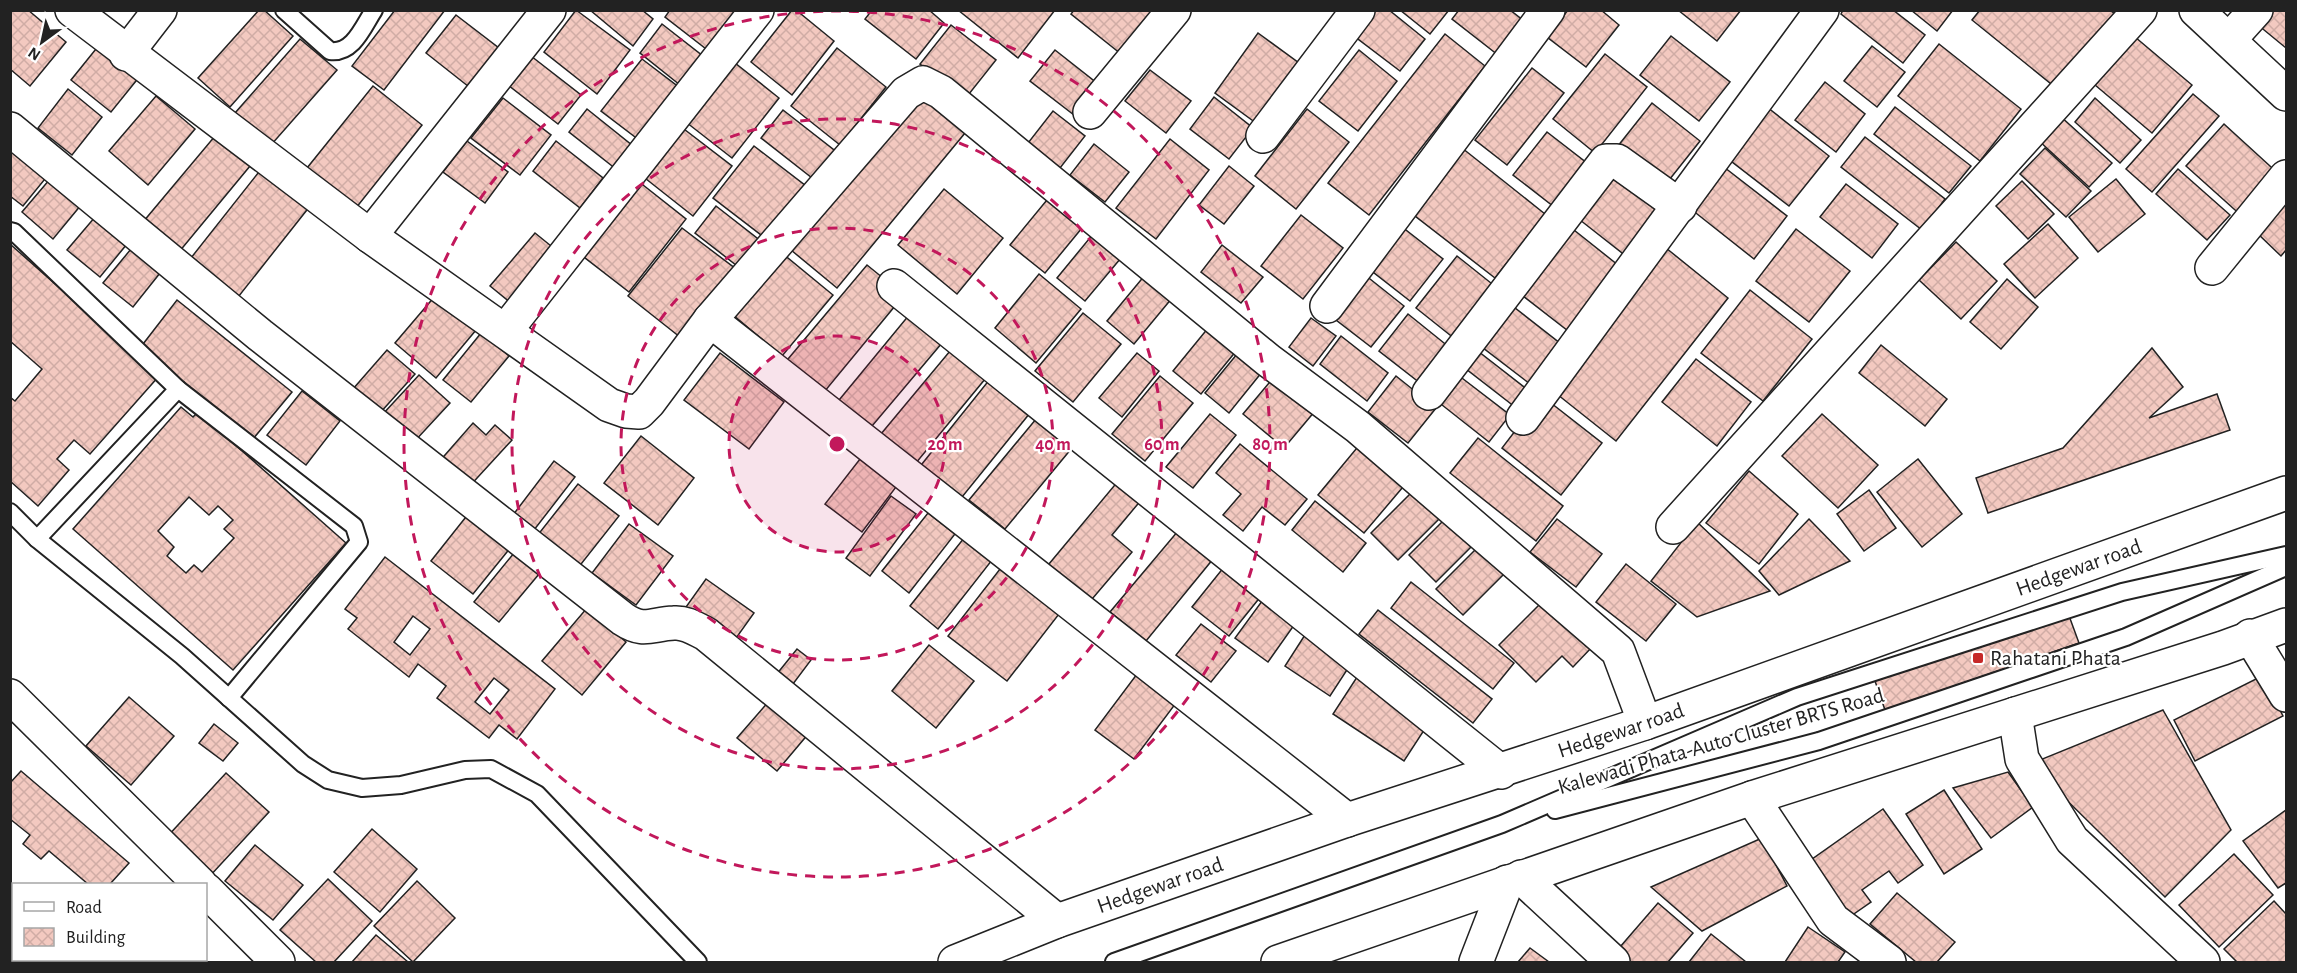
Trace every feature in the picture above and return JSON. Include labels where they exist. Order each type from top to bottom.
[{"type":"street","points":[[72,10],[126,54],[370,236],[609,405],[626,411],[639,412],[649,402],[710,321],[906,93],[923,83],[950,99],[1268,360],[1358,427],[1618,651],[1645,723]]},
{"type":"street","points":[[126,54],[160,10]]},
{"type":"street","points":[[370,236],[549,10]]},
{"type":"street","points":[[506,330],[757,10]]},
{"type":"street","points":[[1090,112],[1174,10]]},
{"type":"street","points":[[1263,136],[1358,10]]},
{"type":"street","points":[[1327,306],[1548,10]]},
{"type":"street","points":[[1523,418],[1822,10]]},
{"type":"street","points":[[1673,527],[2140,10]]},
{"type":"street","points":[[2196,10],[2286,94]]},
{"type":"street","points":[[2229,40],[2256,10]]},
{"type":"street","points":[[10,129],[260,335],[623,619],[634,626],[648,628],[676,623],[690,626],[706,634],[1057,921]]},
{"type":"street","points":[[1430,393],[1606,161],[1617,161],[1680,206]]},
{"type":"street","points":[[2212,268],[2286,177]]},
{"type":"street","points":[[894,286],[1501,772]]},
{"type":"street","points":[[710,321],[1347,820]]},
{"type":"street","name":"Hedgewar road","points":[[955,963],[1057,921],[1347,820],[1501,772],[1645,723],[2286,493]]},
{"type":"street","points":[[1278,963],[1752,798],[2223,648],[2250,636],[2286,625]]},
{"type":"street","points":[[2250,636],[2286,695]]},
{"type":"street","points":[[10,696],[198,883]]},
{"type":"street","points":[[2015,714],[2022,759],[2072,840],[2203,963]]},
{"type":"street","points":[[1752,798],[1833,920],[1889,963]]},
{"type":"street","points":[[1476,963],[1514,879]]},
{"type":"street","points":[[1514,879],[1613,963]]},
{"type":"street","points":[[207,891],[278,963]]},
{"type":"lane","points":[[284,10],[330,51],[340,52],[349,48],[374,10]]},
{"type":"lane","points":[[10,231],[14,232],[178,389],[354,526],[358,542],[229,698]]},
{"type":"lane","points":[[37,538],[178,389]]},
{"type":"lane","points":[[10,512],[37,538],[182,656],[303,764],[328,780],[362,788],[401,785],[465,770],[491,769],[516,780],[537,794],[698,963]]},
{"type":"lane","name":"Kalewadi Phata-Auto Cluster BRTS Road","points":[[1114,963],[1502,824],[1797,697],[2122,592],[2286,555]]},
{"type":"lane","name":"Kalewadi Phata-Auto Cluster BRTS Road","points":[[1502,824],[1819,741],[2126,637],[2286,567]]},
{"type":"building","points":[[10,10],[28,10],[66,42],[30,86],[10,69]]},
{"type":"building","points":[[259,10],[264,10],[293,36],[230,107],[198,78]]},
{"type":"building","points":[[395,10],[445,10],[384,90],[352,66]]},
{"type":"building","points":[[576,10],[630,50],[597,94],[544,52]]},
{"type":"building","points":[[590,10],[642,10],[653,19],[633,46]]},
{"type":"building","points":[[670,10],[734,10],[740,15],[710,52],[665,17]]},
{"type":"building","points":[[792,10],[796,10],[834,41],[792,95],[751,62]]},
{"type":"building","points":[[872,10],[929,10],[944,23],[916,59],[865,19]]},
{"type":"building","points":[[958,10],[1055,10],[1018,58]]},
{"type":"building","points":[[1074,10],[1155,10],[1121,54],[1071,14]]},
{"type":"building","points":[[1374,10],[1389,10],[1425,39],[1400,71],[1354,36]]},
{"type":"building","points":[[1400,10],[1449,10],[1430,34]]},
{"type":"building","points":[[1459,10],[1510,10],[1524,21],[1498,55],[1452,19]]},
{"type":"building","points":[[1568,10],[1601,10],[1619,25],[1586,67],[1547,37]]},
{"type":"building","points":[[1678,10],[1741,10],[1717,41]]},
{"type":"building","points":[[1843,10],[1893,10],[1925,35],[1903,63],[1841,14]]},
{"type":"building","points":[[1911,10],[1953,10],[1937,31]]},
{"type":"building","points":[[1980,10],[2110,10],[2121,19],[2061,92],[1972,20]]},
{"type":"building","points":[[2270,10],[2286,10],[2286,48],[2258,25]]},
{"type":"building","points":[[456,15],[508,55],[478,94],[426,53]]},
{"type":"building","points":[[662,24],[708,60],[685,89],[640,53]]},
{"type":"building","points":[[951,25],[996,60],[965,99],[920,64]]},
{"type":"building","points":[[1258,33],[1299,63],[1256,123],[1215,93]]},
{"type":"building","points":[[1445,34],[1485,66],[1369,215],[1328,183]]},
{"type":"building","points":[[1671,36],[1730,82],[1699,121],[1640,75]]},
{"type":"building","points":[[2135,37],[2192,85],[2152,133],[2095,85]]},
{"type":"building","points":[[104,39],[144,71],[111,112],[71,80]]},
{"type":"building","points":[[300,39],[337,70],[271,145],[235,113]]},
{"type":"building","points":[[1939,44],[2021,109],[1980,161],[1898,96]]},
{"type":"building","points":[[1872,46],[1905,72],[1877,107],[1844,81]]},
{"type":"building","points":[[837,48],[886,87],[840,145],[791,106]]},
{"type":"building","points":[[1055,50],[1098,84],[1074,115],[1030,81]]},
{"type":"building","points":[[1359,50],[1397,81],[1358,131],[1319,101]]},
{"type":"building","points":[[1605,54],[1647,87],[1595,153],[1553,119]]},
{"type":"building","points":[[531,56],[581,95],[558,124],[508,85]]},
{"type":"building","points":[[642,59],[680,88],[639,140],[601,111]]},
{"type":"building","points":[[730,59],[779,98],[732,158],[682,119]]},
{"type":"building","points":[[1532,68],[1564,93],[1507,165],[1475,140]]},
{"type":"building","points":[[1150,70],[1191,101],[1166,133],[1125,101]]},
{"type":"building","points":[[1825,82],[1865,114],[1836,152],[1795,120]]},
{"type":"building","points":[[373,86],[422,125],[352,213],[303,173]]},
{"type":"building","points":[[68,89],[102,117],[72,155],[38,128]]},
{"type":"building","points":[[2193,94],[2219,116],[2152,192],[2126,169]]},
{"type":"building","points":[[919,95],[965,133],[837,288],[791,250]]},
{"type":"building","points":[[156,96],[195,129],[148,185],[109,151]]},
{"type":"building","points":[[1214,97],[1253,128],[1229,159],[1190,129]]},
{"type":"building","points":[[503,98],[551,135],[520,175],[471,138]]},
{"type":"building","points":[[2095,98],[2141,140],[2120,163],[2075,122]]},
{"type":"building","points":[[1652,103],[1700,141],[1662,189],[1614,151]]},
{"type":"building","points":[[1767,107],[1829,156],[1789,206],[1727,158]]},
{"type":"building","points":[[1895,107],[1971,166],[1949,193],[1874,134]]},
{"type":"building","points":[[587,109],[638,150],[621,173],[569,132]]},
{"type":"building","points":[[1307,109],[1349,142],[1296,209],[1255,176]]},
{"type":"building","points":[[783,110],[843,157],[821,185],[761,138]]},
{"type":"building","points":[[1053,111],[1085,136],[1060,168],[1028,143]]},
{"type":"building","points":[[2059,115],[2112,163],[2089,187],[2037,139]]},
{"type":"building","points":[[2224,124],[2282,177],[2244,218],[2186,166]]},
{"type":"building","points":[[680,126],[732,166],[693,216],[641,175]]},
{"type":"building","points":[[1547,132],[1592,167],[1558,210],[1513,175]]},
{"type":"building","points":[[215,136],[250,166],[174,258],[138,228]]},
{"type":"building","points":[[1865,137],[1945,199],[1922,230],[1841,167]]},
{"type":"building","points":[[1170,139],[1209,170],[1156,239],[1116,208]]},
{"type":"building","points":[[467,141],[508,172],[485,203],[443,172]]},
{"type":"building","points":[[556,141],[603,178],[580,208],[533,171]]},
{"type":"building","points":[[1094,144],[1129,172],[1105,202],[1070,175]]},
{"type":"building","points":[[1457,144],[1545,214],[1495,278],[1406,209]]},
{"type":"building","points":[[754,146],[806,186],[765,238],[713,198]]},
{"type":"building","points":[[10,148],[49,174],[23,206],[10,196]]},
{"type":"building","points":[[2045,148],[2091,191],[2066,217],[2020,174]]},
{"type":"building","points":[[1720,164],[1787,216],[1754,259],[1687,206]]},
{"type":"building","points":[[1229,166],[1254,186],[1224,224],[1199,205]]},
{"type":"building","points":[[262,168],[310,206],[235,301],[187,263]]},
{"type":"building","points":[[2178,169],[2230,215],[2207,240],[2156,194]]},
{"type":"building","points":[[1619,171],[1670,211],[1631,260],[1580,220]]},
{"type":"building","points":[[50,179],[81,205],[53,239],[22,212]]},
{"type":"building","points":[[2116,179],[2145,214],[2098,252],[2069,217]]},
{"type":"building","points":[[638,181],[686,219],[629,292],[580,254]]},
{"type":"building","points":[[2022,181],[2054,214],[2028,239],[1996,206]]},
{"type":"building","points":[[1846,184],[1898,224],[1872,258],[1820,217]]},
{"type":"building","points":[[944,189],[1003,238],[957,294],[898,245]]},
{"type":"building","points":[[1051,195],[1086,223],[1045,273],[1010,245]]},
{"type":"building","points":[[2286,202],[2286,250],[2281,256],[2256,232]]},
{"type":"building","points":[[716,206],[762,242],[741,269],[695,233]]},
{"type":"building","points":[[1301,215],[1343,248],[1303,299],[1261,266]]},
{"type":"building","points":[[95,217],[127,244],[100,277],[67,250]]},
{"type":"building","points":[[1397,223],[1443,259],[1410,301],[1364,265]]},
{"type":"building","points":[[2048,224],[2078,258],[2035,298],[2004,264]]},
{"type":"building","points":[[682,228],[740,272],[685,341],[628,296]]},
{"type":"building","points":[[1098,228],[1126,252],[1085,301],[1057,278]]},
{"type":"building","points":[[1796,229],[1850,271],[1809,322],[1756,281]]},
{"type":"building","points":[[1574,230],[1623,269],[1572,334],[1523,296]]},
{"type":"building","points":[[535,233],[561,254],[517,308],[490,286]]},
{"type":"building","points":[[1956,242],[1997,281],[1961,319],[1919,280]]},
{"type":"building","points":[[10,244],[159,376],[90,454],[74,440],[57,459],[69,470],[38,506],[10,481],[10,397],[15,401],[42,369],[10,341]]},
{"type":"building","points":[[1222,245],[1263,277],[1241,303],[1201,272]]},
{"type":"building","points":[[1666,248],[1728,298],[1616,441],[1553,391]]},
{"type":"building","points":[[131,249],[160,273],[133,307],[103,283]]},
{"type":"building","points":[[777,249],[833,295],[782,356],[727,310]]},
{"type":"building","points":[[1457,256],[1501,291],[1460,343],[1416,308]]},
{"type":"building","points":[[867,265],[904,295],[820,397],[783,365]]},
{"type":"building","points":[[1150,269],[1177,292],[1134,344],[1107,321]]},
{"type":"building","points":[[1360,271],[1404,306],[1371,347],[1327,313]]},
{"type":"building","points":[[1039,274],[1081,309],[1036,363],[995,328]]},
{"type":"building","points":[[2007,279],[2038,307],[2001,349],[1970,322]]},
{"type":"building","points":[[1750,290],[1812,339],[1763,401],[1701,353]]},
{"type":"building","points":[[435,296],[476,330],[436,378],[395,343]]},
{"type":"building","points":[[177,300],[292,392],[253,439],[140,348]]},
{"type":"building","points":[[1510,304],[1561,344],[1530,384],[1478,344]]},
{"type":"building","points":[[914,309],[947,337],[867,432],[835,405]]},
{"type":"building","points":[[1083,313],[1121,344],[1073,402],[1035,371]]},
{"type":"building","points":[[1408,314],[1449,347],[1420,383],[1379,351]]},
{"type":"building","points":[[1311,318],[1336,336],[1313,366],[1289,347]]},
{"type":"building","points":[[1213,322],[1241,345],[1201,394],[1173,371]]},
{"type":"building","points":[[481,333],[509,356],[471,402],[443,380]]},
{"type":"building","points":[[1341,336],[1388,373],[1367,401],[1320,364]]},
{"type":"building","points":[[955,345],[990,373],[911,469],[876,440]]},
{"type":"building","points":[[1881,345],[1947,399],[1925,426],[1859,373]]},
{"type":"building","points":[[1242,348],[1266,367],[1229,413],[1205,393]]},
{"type":"building","points":[[1474,348],[1528,390],[1515,407],[1461,365]]},
{"type":"building","points":[[2152,348],[2183,387],[2149,418],[2217,394],[2230,430],[1988,513],[1976,478],[2063,448]]},
{"type":"building","points":[[387,350],[415,374],[380,413],[353,389]]},
{"type":"building","points":[[720,353],[784,402],[749,449],[684,400]]},
{"type":"building","points":[[1137,353],[1159,371],[1122,417],[1099,398]]},
{"type":"building","points":[[1696,359],[1751,402],[1717,446],[1662,402]]},
{"type":"building","points":[[1279,371],[1320,405],[1284,448],[1243,414]]},
{"type":"building","points":[[994,374],[1034,408],[958,502],[918,469]]},
{"type":"building","points":[[419,375],[450,403],[413,443],[382,415]]},
{"type":"building","points":[[1458,375],[1510,415],[1489,442],[1437,401]]},
{"type":"building","points":[[1160,376],[1193,403],[1145,461],[1112,434]]},
{"type":"building","points":[[1396,376],[1436,408],[1408,443],[1368,412]]},
{"type":"building","points":[[302,391],[340,421],[306,465],[267,435]]},
{"type":"building","points":[[1542,396],[1602,443],[1561,495],[1502,448]]},
{"type":"building","points":[[181,407],[193,417],[198,412],[346,543],[233,670],[73,529]],"holes":[[[189,497],[209,515],[218,506],[233,520],[224,529],[234,538],[202,572],[194,565],[186,573],[167,556],[174,547],[158,531]]]},
{"type":"building","points":[[1041,413],[1076,443],[1005,529],[969,500]]},
{"type":"building","points":[[1210,414],[1236,435],[1193,488],[1166,467]]},
{"type":"building","points":[[1822,414],[1878,465],[1838,508],[1782,456]]},
{"type":"building","points":[[473,423],[486,435],[495,425],[512,440],[467,489],[438,463]]},
{"type":"building","points":[[641,436],[694,478],[658,525],[604,483]]},
{"type":"building","points":[[1478,438],[1563,506],[1536,541],[1450,473]]},
{"type":"building","points":[[1361,443],[1408,481],[1364,533],[1318,495]]},
{"type":"building","points":[[1240,444],[1307,499],[1285,525],[1262,507],[1243,531],[1223,515],[1241,494],[1216,473]]},
{"type":"building","points":[[860,459],[896,487],[862,532],[825,504]]},
{"type":"building","points":[[1918,459],[1962,514],[1922,547],[1877,492]]},
{"type":"building","points":[[554,461],[575,477],[534,530],[513,515]]},
{"type":"building","points":[[1749,471],[1798,514],[1759,564],[1706,523]]},
{"type":"building","points":[[1119,480],[1142,499],[1112,535],[1132,552],[1087,605],[1044,570]]},
{"type":"building","points":[[578,484],[619,516],[574,573],[533,541]]},
{"type":"building","points":[[1417,487],[1444,514],[1398,560],[1371,533]]},
{"type":"building","points":[[1869,490],[1896,528],[1864,551],[1837,514]]},
{"type":"building","points":[[891,496],[916,514],[870,576],[846,558]]},
{"type":"building","points":[[1315,501],[1366,543],[1343,572],[1292,530]]},
{"type":"building","points":[[1452,512],[1479,539],[1436,582],[1409,555]]},
{"type":"building","points":[[469,513],[511,547],[473,594],[431,561]]},
{"type":"building","points":[[928,513],[955,534],[909,593],[882,571]]},
{"type":"building","points":[[1557,519],[1602,554],[1576,587],[1530,552]]},
{"type":"building","points":[[1809,519],[1850,561],[1779,595],[1759,571]]},
{"type":"building","points":[[1697,522],[1770,591],[1697,617],[1651,581]]},
{"type":"building","points":[[629,524],[673,556],[636,605],[592,573]]},
{"type":"building","points":[[1178,531],[1213,559],[1146,641],[1110,612]]},
{"type":"building","points":[[968,533],[996,555],[938,629],[910,606]]},
{"type":"building","points":[[1486,539],[1512,566],[1463,615],[1436,589]]},
{"type":"building","points":[[514,553],[539,574],[499,622],[474,602]]},
{"type":"building","points":[[385,557],[555,689],[517,739],[499,725],[489,738],[437,698],[446,686],[418,664],[409,677],[348,629],[357,618],[345,609]],"holes":[[[413,616],[430,629],[410,655],[394,642]],[[494,678],[509,690],[490,714],[475,702]]]},
{"type":"building","points":[[1007,560],[1066,605],[1007,681],[948,636]]},
{"type":"building","points":[[1626,564],[1676,604],[1646,641],[1596,602]]},
{"type":"building","points":[[1224,567],[1261,596],[1229,636],[1192,607]]},
{"type":"building","points":[[706,579],[754,613],[734,641],[686,607]]},
{"type":"building","points":[[1411,582],[1514,663],[1493,689],[1391,608]]},
{"type":"building","points":[[1265,597],[1297,621],[1268,662],[1235,638]]},
{"type":"building","points":[[1544,600],[1592,647],[1573,667],[1562,656],[1536,682],[1499,645]]},
{"type":"building","points":[[587,608],[626,642],[582,695],[542,661]]},
{"type":"building","points":[[1378,610],[1492,699],[1473,723],[1359,634]]},
{"type":"building","points":[[2068,613],[2079,643],[1885,710],[1875,681]]},
{"type":"building","points":[[1201,624],[1236,651],[1211,682],[1176,655]]},
{"type":"building","points":[[1310,627],[1356,656],[1330,696],[1285,666]]},
{"type":"building","points":[[929,645],[974,681],[936,728],[892,691]]},
{"type":"building","points":[[797,649],[811,660],[787,692],[772,680]]},
{"type":"building","points":[[1137,674],[1176,703],[1134,759],[1095,730]]},
{"type":"building","points":[[1359,674],[1430,721],[1404,761],[1333,714]]},
{"type":"building","points":[[2262,676],[2283,716],[2195,761],[2174,720]]},
{"type":"building","points":[[129,697],[174,736],[131,785],[86,746]]},
{"type":"building","points":[[770,700],[809,733],[777,771],[737,738]]},
{"type":"building","points":[[2163,710],[2231,830],[2165,897],[2030,764]]},
{"type":"building","points":[[214,724],[238,743],[223,761],[199,743]]},
{"type":"building","points":[[21,771],[129,863],[111,883],[87,883],[49,851],[41,859],[23,844],[30,835],[10,819],[10,783]]},
{"type":"building","points":[[2008,772],[2033,807],[1991,838],[1953,788]]},
{"type":"building","points":[[226,773],[269,812],[209,877],[166,838]]},
{"type":"building","points":[[1944,790],[1982,849],[1944,874],[1906,814]]},
{"type":"building","points":[[1883,809],[1923,865],[1898,883],[1889,871],[1862,890],[1871,902],[1848,918],[1808,862]]},
{"type":"building","points":[[2286,810],[2286,883],[2278,888],[2243,841]]},
{"type":"building","points":[[372,829],[417,869],[380,912],[334,872]]},
{"type":"building","points":[[1762,838],[1787,886],[1702,931],[1651,887]]},
{"type":"building","points":[[255,845],[303,885],[273,920],[225,881]]},
{"type":"building","points":[[2234,854],[2273,895],[2219,947],[2179,905]]},
{"type":"building","points":[[328,879],[372,921],[334,962],[316,962],[280,930]]},
{"type":"building","points":[[417,881],[455,918],[413,962],[374,926]]},
{"type":"building","points":[[1897,893],[1955,942],[1937,962],[1916,962],[1870,924]]},
{"type":"building","points":[[2274,901],[2286,914],[2286,962],[2237,962],[2224,949]]},
{"type":"building","points":[[1658,903],[1693,933],[1668,962],[1624,962],[1614,954]]},
{"type":"building","points":[[1808,927],[1845,952],[1838,962],[1785,962]]},
{"type":"building","points":[[1711,934],[1746,962],[1689,962]]},
{"type":"building","points":[[376,935],[408,962],[352,962]]},
{"type":"building","points":[[1530,948],[1549,962],[1518,962]]},
{"type":"place","name":"Rahatani Phata","points":[[1978,658]]}]
